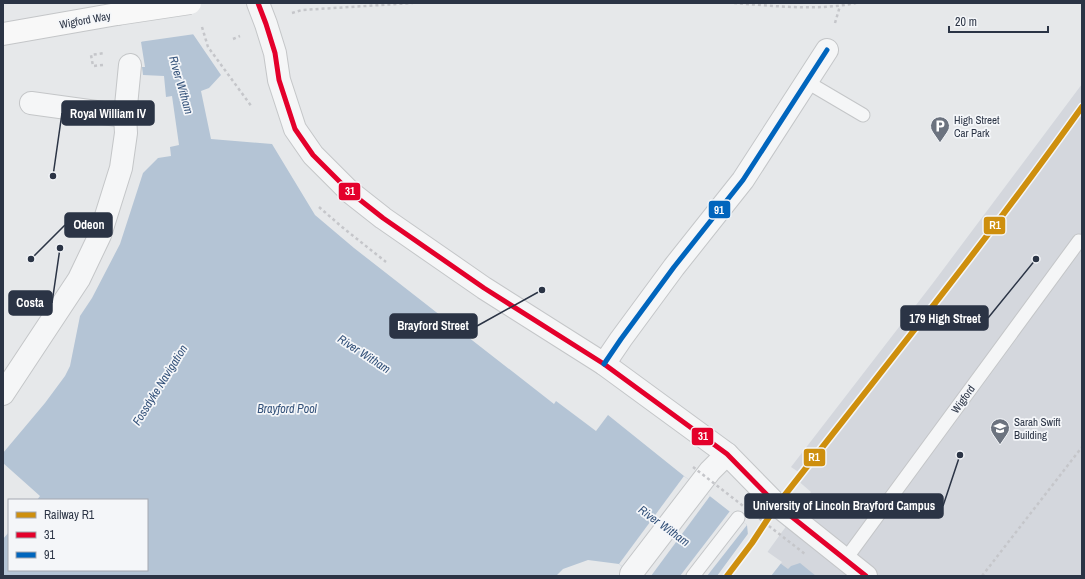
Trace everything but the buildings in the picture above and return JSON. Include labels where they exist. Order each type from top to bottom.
[{"type":"main road","name":"Wigford Way","points":[[3,34],[190,3]]},
{"type":"street","points":[[258,3],[275,53],[279,80],[295,129],[313,155],[350,192],[384,218],[484,288],[604,364],[727,454],[777,505],[866,576]]},
{"type":"street","points":[[604,364],[674,267],[743,180],[807,82],[826,50]]},
{"type":"street","points":[[3,394],[79,279],[100,235],[121,168],[126,133],[125,116],[130,65]]},
{"type":"street","points":[[31,103],[125,116]]},
{"type":"street","points":[[630,575],[696,477],[710,471],[727,454]]},
{"type":"lane","points":[[807,82],[864,114]]},
{"type":"lane","name":"Wigford","points":[[845,560],[1080,241],[1082,243]]},
{"type":"lane","points":[[693,576],[738,518]]},
{"type":"path","points":[[233,39],[302,10],[413,3]]},
{"type":"path","points":[[734,3],[800,7],[840,6],[856,3]]},
{"type":"path","points":[[202,25],[208,47],[252,107]]},
{"type":"path","points":[[96,55],[91,56],[93,66],[98,65]]},
{"type":"path","points":[[319,207],[386,262]]},
{"type":"path","points":[[982,576],[1082,447]]},
{"type":"path","points":[[696,477],[805,554]]},
{"type":"shaded area","points":[[1082,84],[1082,576],[750,576],[811,492],[796,479],[800,473],[791,467],[933,283]]},
{"type":"water","name":"Brayford Pool","points":[[189,3],[193,34],[221,75],[209,88],[201,91],[211,139],[272,144],[315,215],[354,248],[554,404],[556,401],[596,431],[608,415],[747,525],[748,535],[746,538],[788,569],[791,566],[800,563],[816,576],[634,576],[619,564],[588,560],[563,569],[556,576],[3,576],[3,539],[8,533],[8,571],[148,571],[148,499],[38,499],[40,496],[3,463],[3,453],[45,403],[65,376],[70,366],[80,316],[92,298],[120,244],[143,173],[158,158],[171,156],[170,147],[179,145],[172,96],[166,97],[164,76],[143,75],[142,67],[145,67],[141,42]]},
{"type":"pier","points":[[133,3],[191,3],[195,34],[139,42]]},
{"type":"pier","points":[[684,476],[710,496],[651,576],[635,576],[619,564]]},
{"type":"pier","points":[[730,511],[747,525],[707,576],[680,576]]},
{"type":"pier","points":[[750,531],[748,538],[782,562],[771,576],[717,576]]},
{"type":"rail line","name":"R1","points":[[727,576],[752,543],[777,505],[970,258],[1082,107]]},
{"type":"transit line","name":"31","points":[[258,3],[275,53],[279,80],[295,129],[313,155],[350,192],[383,218],[484,288],[604,364],[727,454],[777,505],[866,576]]},
{"type":"transit line","name":"91","points":[[604,364],[674,267],[743,180],[827,50]]},
{"type":"place","name":"High Street Car Park","points":[[940,143]]},
{"type":"place","name":"Royal William IV","points":[[53,176]]},
{"type":"place","name":"Costa","points":[[60,248]]},
{"type":"place","name":"Odeon","points":[[31,259]]},
{"type":"place","name":"179 High Street","points":[[1036,259]]},
{"type":"place","name":"Brayford Street","points":[[542,290]]},
{"type":"place","name":"Sarah Swift Building","points":[[1000,445]]},
{"type":"place","name":"University of Lincoln Brayford Campus","points":[[960,455]]},
{"type":"water label","name":"River Witham","points":[[181,85]]},
{"type":"water label","name":"River Witham","points":[[364,354]]},
{"type":"water label","name":"Fossdyke Navigation","points":[[160,385]]},
{"type":"water label","name":"River Witham","points":[[664,526]]}]
